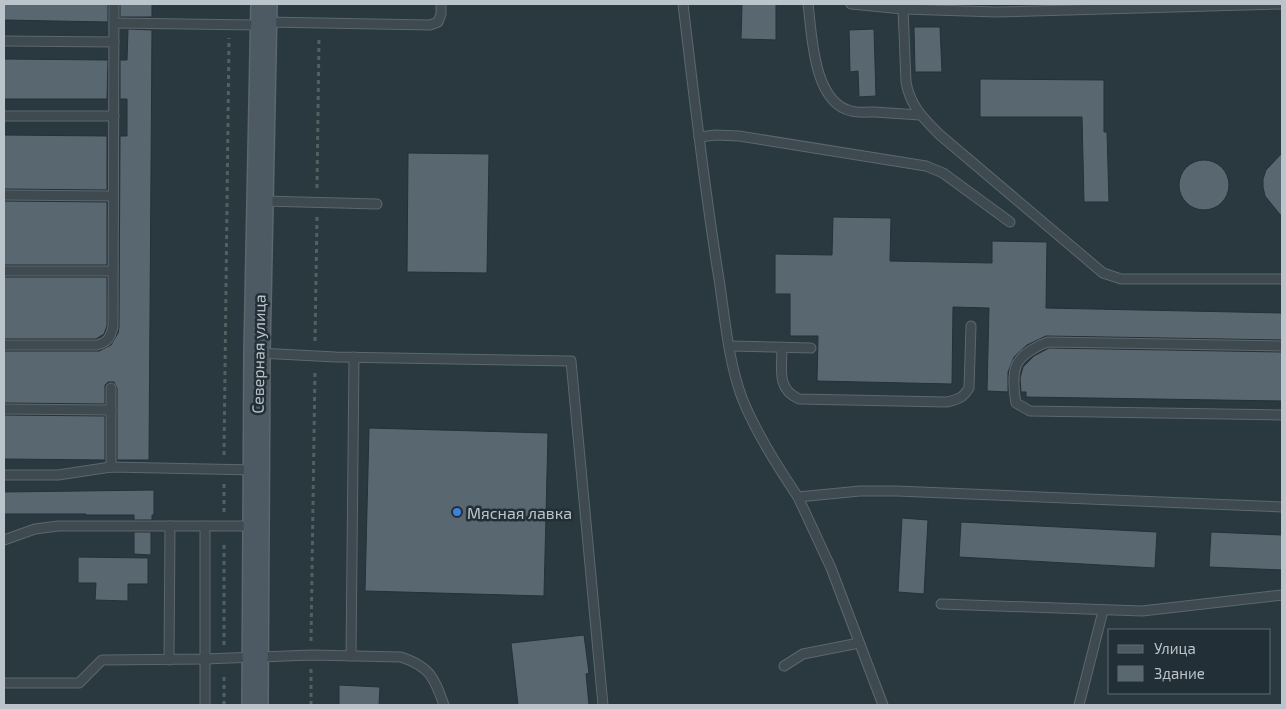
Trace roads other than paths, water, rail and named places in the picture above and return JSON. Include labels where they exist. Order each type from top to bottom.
[{"type":"main road","name":"Северная улица","points":[[255,705],[257,352],[263,17]]},
{"type":"lane","points":[[4,345],[97,346],[106,343],[110,337],[113,327],[114,4]]},
{"type":"lane","points":[[114,23],[230,24],[263,17],[430,25],[438,22],[441,14],[441,4]]},
{"type":"lane","points":[[683,4],[705,190],[732,366],[751,417],[778,468],[798,497],[831,568],[883,705]]},
{"type":"lane","points":[[808,4],[816,63],[821,81],[830,97],[840,106],[851,111],[920,115]]},
{"type":"lane","points":[[851,4],[903,9],[997,12],[1282,4]]},
{"type":"lane","points":[[903,9],[906,82],[908,93],[920,115],[940,135],[1103,273],[1121,278],[1282,279]]},
{"type":"lane","points":[[4,41],[114,42]]},
{"type":"lane","points":[[4,116],[114,116]]},
{"type":"lane","points":[[699,136],[739,136],[926,166],[943,173],[1010,222]]},
{"type":"lane","points":[[4,195],[114,196]]},
{"type":"lane","points":[[260,200],[377,204]]},
{"type":"lane","points":[[4,271],[113,271]]},
{"type":"lane","points":[[782,347],[782,382],[791,396],[799,399],[946,402],[957,400],[964,396],[969,388],[971,326]]},
{"type":"lane","points":[[1282,346],[1048,342],[1040,344],[1017,364],[1015,372],[1015,397],[1016,403],[1030,411],[1282,414]]},
{"type":"lane","points":[[729,346],[811,348]]},
{"type":"lane","points":[[257,352],[354,357],[571,360],[603,705]]},
{"type":"lane","points":[[351,656],[354,357]]},
{"type":"lane","points":[[110,467],[111,388]]},
{"type":"lane","points":[[4,409],[111,410]]},
{"type":"lane","points":[[4,475],[58,475],[110,467],[257,470]]},
{"type":"lane","points":[[798,497],[860,491],[897,490],[1282,507]]},
{"type":"lane","points":[[4,540],[35,529],[58,526],[256,526]]},
{"type":"lane","points":[[170,526],[170,660]]},
{"type":"lane","points":[[205,526],[205,705]]},
{"type":"lane","points":[[941,604],[1142,611],[1282,595]]},
{"type":"lane","points":[[1079,705],[1103,611]]},
{"type":"lane","points":[[784,666],[803,654],[859,643]]},
{"type":"lane","points":[[4,683],[79,683],[102,660],[351,656],[402,657],[414,661],[428,670],[436,683],[444,705]]},
{"type":"place","name":"Мясная лавка","points":[[457,512]]}]
